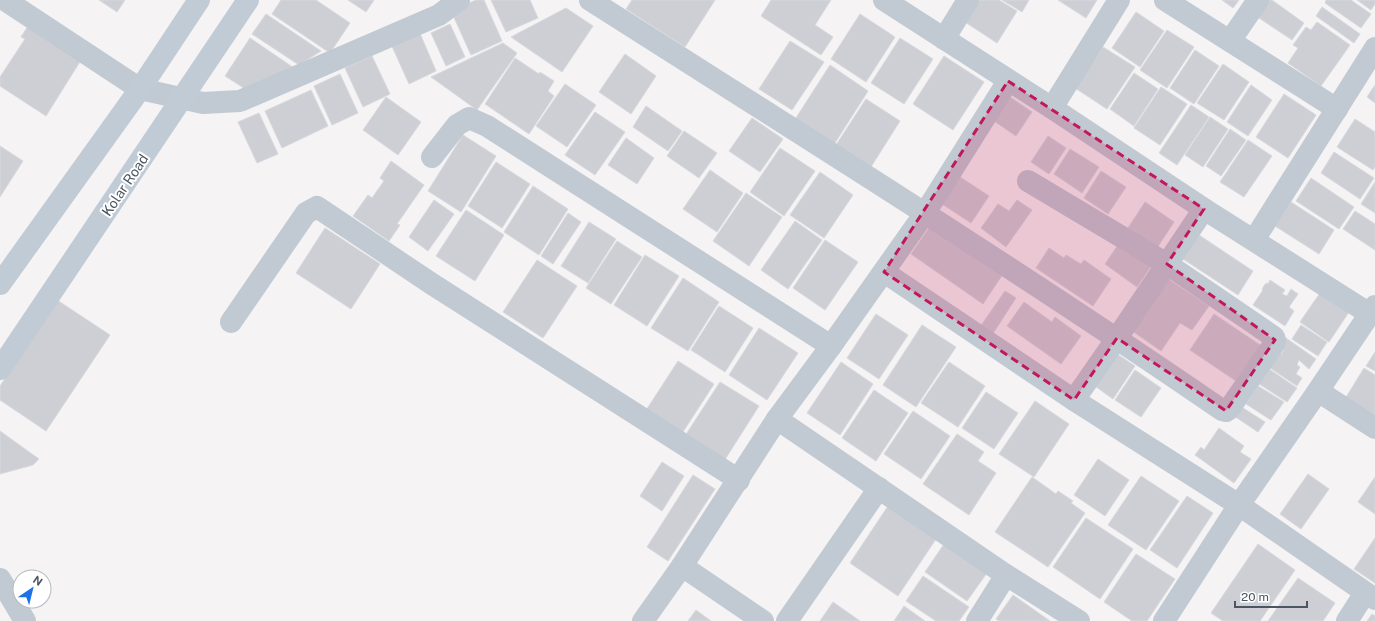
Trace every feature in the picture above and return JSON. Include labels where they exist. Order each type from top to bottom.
[{"type":"main road","points":[[0,284],[140,89],[199,0]]},
{"type":"main road","name":"Kolar Road","points":[[0,369],[248,0]]},
{"type":"street","points":[[5,0],[140,89],[203,103],[240,101],[439,15],[458,0]]},
{"type":"street","points":[[590,0],[925,213],[1117,338],[1222,410],[1226,411],[1229,409],[1274,344],[1274,337],[1167,264],[1028,181]]},
{"type":"street","points":[[884,0],[1052,108],[1204,209],[1372,310],[1239,505],[1164,621]]},
{"type":"street","points":[[944,39],[968,0]]},
{"type":"street","points":[[1052,108],[1119,0]]},
{"type":"street","points":[[1165,0],[1337,109]]},
{"type":"street","points":[[1230,41],[1258,0]]},
{"type":"street","points":[[1254,240],[1375,48]]},
{"type":"street","points":[[643,621],[682,566],[777,419],[831,346],[925,213],[1008,81]]},
{"type":"street","points":[[432,157],[457,124],[469,118],[487,126],[831,346]]},
{"type":"street","points":[[231,322],[306,213],[317,207],[432,284],[738,480]]},
{"type":"street","points":[[1074,400],[1204,209]]},
{"type":"street","points":[[884,272],[1074,400],[1239,505],[1370,596],[1347,621]]},
{"type":"street","points":[[1318,391],[1375,428]]},
{"type":"street","points":[[777,419],[1006,575],[1079,621]]},
{"type":"street","points":[[787,621],[879,488]]},
{"type":"street","points":[[682,566],[763,621]]},
{"type":"street","points":[[978,621],[1006,575]]},
{"type":"street","points":[[0,579],[25,621]]},
{"type":"highlighted area","points":[[1008,81],[1204,209],[1167,264],[1275,340],[1226,411],[1117,338],[1074,400],[884,272]]},
{"type":"building","points":[[99,0],[125,0],[117,12]]},
{"type":"building","points":[[281,0],[316,0],[350,23],[330,53],[272,14]]},
{"type":"building","points":[[348,0],[374,0],[366,12]]},
{"type":"building","points":[[476,0],[484,0],[502,41],[471,55],[451,11]]},
{"type":"building","points":[[491,0],[530,0],[538,18],[506,32]]},
{"type":"building","points":[[632,0],[715,0],[685,47],[626,9]]},
{"type":"building","points":[[771,0],[831,0],[815,25],[833,37],[821,55],[761,16]]},
{"type":"building","points":[[975,0],[999,0],[1017,11],[997,43],[962,20]]},
{"type":"building","points":[[1002,0],[1029,0],[1022,12]]},
{"type":"building","points":[[1058,0],[1097,0],[1086,18]]},
{"type":"building","points":[[1222,0],[1239,0],[1233,8]]},
{"type":"building","points":[[1267,0],[1272,0],[1304,23],[1292,40],[1256,16]]},
{"type":"building","points":[[1326,0],[1351,0],[1371,14],[1361,28],[1325,3]]},
{"type":"building","points":[[1357,0],[1375,0],[1375,4],[1371,10]]},
{"type":"building","points":[[1322,7],[1360,34],[1354,43],[1316,16]]},
{"type":"building","points":[[566,8],[593,26],[562,72],[511,37]]},
{"type":"building","points":[[1136,12],[1164,31],[1140,67],[1112,48]]},
{"type":"building","points":[[266,14],[321,51],[299,65],[252,34]]},
{"type":"building","points":[[860,14],[895,37],[866,82],[831,59]]},
{"type":"building","points":[[1317,22],[1350,45],[1321,86],[1288,63],[1298,48],[1293,45],[1306,27],[1311,30]]},
{"type":"building","points":[[450,24],[465,57],[446,66],[431,33]]},
{"type":"building","points":[[28,26],[81,60],[46,116],[0,86],[0,77],[25,39],[21,37]]},
{"type":"building","points":[[1167,30],[1194,47],[1167,88],[1140,70]]},
{"type":"building","points":[[419,31],[436,71],[409,84],[391,44]]},
{"type":"building","points":[[250,38],[294,68],[250,92],[225,76]]},
{"type":"building","points":[[900,38],[933,59],[904,104],[871,83]]},
{"type":"building","points":[[790,41],[824,62],[792,110],[759,89]]},
{"type":"building","points":[[503,43],[517,53],[477,110],[431,77]]},
{"type":"building","points":[[1103,47],[1135,67],[1107,109],[1075,88]]},
{"type":"building","points":[[1195,50],[1219,66],[1194,104],[1170,88]]},
{"type":"building","points":[[625,54],[656,76],[631,114],[599,92]]},
{"type":"building","points":[[372,56],[390,94],[363,107],[345,68]]},
{"type":"building","points":[[944,56],[984,82],[953,130],[913,104]]},
{"type":"building","points":[[515,58],[539,74],[540,72],[554,81],[548,91],[554,96],[529,134],[485,104]]},
{"type":"building","points":[[1223,64],[1249,82],[1224,120],[1197,103]]},
{"type":"building","points":[[830,65],[868,91],[833,146],[794,121]]},
{"type":"building","points":[[1134,73],[1158,89],[1134,126],[1110,109]]},
{"type":"building","points":[[340,74],[358,113],[332,125],[314,86]]},
{"type":"building","points":[[565,84],[596,105],[567,147],[536,126]]},
{"type":"building","points":[[1251,85],[1272,100],[1248,136],[1227,122]]},
{"type":"building","points":[[1375,85],[1375,103],[1367,97]]},
{"type":"building","points":[[1161,87],[1187,104],[1160,145],[1134,128]]},
{"type":"building","points":[[311,90],[328,126],[282,148],[265,111]]},
{"type":"building","points":[[1284,94],[1316,115],[1288,158],[1256,137]]},
{"type":"building","points":[[1007,95],[1032,112],[1016,136],[991,119]]},
{"type":"building","points":[[386,97],[421,122],[398,155],[363,130]]},
{"type":"building","points":[[866,99],[900,121],[869,170],[834,148]]},
{"type":"building","points":[[1191,105],[1209,117],[1177,165],[1159,153]]},
{"type":"building","points":[[646,106],[682,131],[668,151],[633,127]]},
{"type":"building","points":[[595,112],[625,132],[595,175],[565,155]]},
{"type":"building","points":[[259,113],[278,154],[257,163],[238,122]]},
{"type":"building","points":[[1210,117],[1228,129],[1203,167],[1185,155]]},
{"type":"building","points":[[752,118],[783,139],[760,172],[729,151]]},
{"type":"building","points":[[1355,119],[1375,132],[1375,167],[1373,170],[1337,147]]},
{"type":"building","points":[[1230,129],[1246,140],[1221,176],[1206,166]]},
{"type":"building","points":[[684,131],[717,153],[699,178],[667,156]]},
{"type":"building","points":[[463,135],[496,156],[461,212],[428,191]]},
{"type":"building","points":[[1048,136],[1066,148],[1049,174],[1031,162]]},
{"type":"building","points":[[626,138],[654,158],[637,184],[608,165]]},
{"type":"building","points":[[1248,140],[1272,156],[1244,197],[1220,182]]},
{"type":"building","points":[[0,146],[23,161],[0,197]]},
{"type":"building","points":[[780,148],[815,171],[784,216],[750,192]]},
{"type":"building","points":[[1070,149],[1099,167],[1082,193],[1054,174]]},
{"type":"building","points":[[1334,152],[1374,178],[1360,199],[1321,173]]},
{"type":"building","points":[[391,161],[424,185],[397,224],[400,225],[389,241],[353,216],[368,195],[372,198],[384,181],[380,178]]},
{"type":"building","points":[[496,162],[530,184],[502,228],[468,206]]},
{"type":"building","points":[[710,170],[743,193],[717,232],[683,209]]},
{"type":"building","points":[[1101,171],[1126,187],[1108,214],[1084,198]]},
{"type":"building","points":[[820,172],[853,195],[824,238],[790,215]]},
{"type":"building","points":[[954,173],[989,196],[971,223],[939,202]]},
{"type":"building","points":[[1311,178],[1354,207],[1339,229],[1296,201]]},
{"type":"building","points":[[1375,182],[1375,213],[1361,204]]},
{"type":"building","points":[[533,186],[568,209],[539,255],[504,232]]},
{"type":"building","points":[[746,193],[782,217],[749,266],[713,241]]},
{"type":"building","points":[[434,200],[454,214],[428,251],[409,237]]},
{"type":"building","points":[[1017,200],[1032,210],[1006,247],[981,228],[998,204],[1009,211]]},
{"type":"building","points":[[1145,202],[1174,222],[1157,248],[1128,228]]},
{"type":"building","points":[[1291,202],[1334,230],[1319,254],[1275,226]]},
{"type":"building","points":[[466,210],[504,235],[475,281],[436,256]]},
{"type":"building","points":[[1355,211],[1375,224],[1375,250],[1343,229]]},
{"type":"building","points":[[568,213],[581,222],[553,264],[541,256]]},
{"type":"building","points":[[795,221],[822,240],[788,289],[761,270]]},
{"type":"building","points":[[589,222],[616,239],[588,283],[561,266]]},
{"type":"building","points":[[931,225],[1003,274],[983,304],[911,254]]},
{"type":"building","points":[[325,228],[380,264],[351,309],[296,273]]},
{"type":"building","points":[[1196,233],[1253,271],[1238,295],[1180,257]]},
{"type":"building","points":[[825,240],[858,262],[825,310],[793,288]]},
{"type":"building","points":[[617,241],[642,257],[611,304],[586,288]]},
{"type":"building","points":[[1120,242],[1152,265],[1137,287],[1105,264]]},
{"type":"building","points":[[1049,248],[1064,258],[1066,255],[1081,264],[1084,260],[1111,279],[1093,306],[1036,268]]},
{"type":"building","points":[[645,255],[679,276],[647,326],[614,305]]},
{"type":"building","points":[[537,260],[577,286],[543,338],[503,312]]},
{"type":"building","points":[[683,278],[719,302],[688,351],[651,328]]},
{"type":"building","points":[[1168,279],[1209,306],[1192,330],[1180,323],[1161,351],[1128,328]]},
{"type":"building","points":[[1270,280],[1285,290],[1282,294],[1287,296],[1291,289],[1298,294],[1289,307],[1294,311],[1285,326],[1253,305],[1266,283],[1268,284]]},
{"type":"building","points":[[1005,291],[1016,298],[992,335],[980,327]]},
{"type":"building","points":[[1320,293],[1349,312],[1329,342],[1300,322]]},
{"type":"building","points":[[57,300],[110,335],[46,431],[0,400],[0,386]]},
{"type":"building","points":[[1024,302],[1052,322],[1055,317],[1081,336],[1061,364],[1007,326]]},
{"type":"building","points":[[719,306],[753,328],[725,372],[691,350]]},
{"type":"building","points":[[876,314],[908,335],[879,379],[847,358]]},
{"type":"building","points":[[1214,314],[1263,347],[1239,383],[1190,350]]},
{"type":"building","points":[[922,325],[956,347],[916,407],[883,385]]},
{"type":"building","points":[[1301,325],[1327,342],[1318,356],[1292,339]]},
{"type":"building","points":[[759,328],[798,353],[767,400],[729,375]]},
{"type":"building","points":[[1286,338],[1316,359],[1309,369],[1299,360],[1297,365],[1300,367],[1296,374],[1302,378],[1297,386],[1267,366],[1277,352],[1281,354],[1284,350],[1280,347]]},
{"type":"building","points":[[1114,352],[1135,366],[1113,399],[1092,384]]},
{"type":"building","points":[[1375,352],[1375,371],[1366,366]]},
{"type":"building","points":[[678,361],[714,384],[679,438],[643,415]]},
{"type":"building","points":[[841,362],[873,384],[840,435],[807,413]]},
{"type":"building","points":[[949,362],[985,386],[958,427],[921,403]]},
{"type":"building","points":[[1266,367],[1297,388],[1287,402],[1256,382]]},
{"type":"building","points":[[1364,368],[1375,375],[1375,418],[1345,399]]},
{"type":"building","points":[[1135,370],[1161,388],[1141,417],[1115,400]]},
{"type":"building","points":[[720,382],[759,406],[724,461],[685,436]]},
{"type":"building","points":[[1258,386],[1284,402],[1271,420],[1246,404]]},
{"type":"building","points":[[874,390],[908,413],[876,461],[842,438]]},
{"type":"building","points":[[986,392],[1018,413],[994,449],[962,428]]},
{"type":"building","points":[[1035,401],[1069,424],[1034,477],[999,454]]},
{"type":"building","points":[[1240,406],[1265,422],[1258,432],[1234,416]]},
{"type":"building","points":[[913,411],[950,436],[921,479],[884,454]]},
{"type":"building","points":[[1219,428],[1244,446],[1240,452],[1251,459],[1234,483],[1195,455],[1201,447],[1204,450]]},
{"type":"building","points":[[0,431],[39,459],[33,465],[0,474]]},
{"type":"building","points":[[957,434],[984,452],[978,461],[996,473],[969,515],[923,484]]},
{"type":"building","points":[[1098,459],[1129,480],[1105,516],[1074,495]]},
{"type":"building","points":[[662,462],[684,476],[662,511],[640,496]]},
{"type":"building","points":[[1308,474],[1329,489],[1301,529],[1280,514]]},
{"type":"building","points":[[693,475],[715,489],[668,561],[647,547]]},
{"type":"building","points":[[1141,476],[1179,501],[1146,550],[1108,525]]},
{"type":"building","points":[[1032,477],[1056,494],[1058,491],[1073,501],[1071,503],[1085,513],[1048,567],[995,532]]},
{"type":"building","points":[[1375,477],[1375,514],[1358,502]]},
{"type":"building","points":[[1187,496],[1213,513],[1177,568],[1150,550]]},
{"type":"building","points":[[888,506],[936,539],[898,596],[850,563]]},
{"type":"building","points":[[1086,518],[1133,549],[1100,599],[1053,567]]},
{"type":"building","points":[[1375,538],[1375,583],[1354,569]]},
{"type":"building","points":[[944,544],[987,573],[967,601],[925,572]]},
{"type":"building","points":[[1258,544],[1295,570],[1260,621],[1223,621],[1211,613]]},
{"type":"building","points":[[1136,554],[1175,579],[1147,621],[1132,621],[1104,602]]},
{"type":"building","points":[[923,576],[969,607],[959,621],[936,621],[906,601]]},
{"type":"building","points":[[1298,578],[1335,603],[1323,621],[1268,621]]},
{"type":"building","points":[[1013,595],[1050,621],[999,621],[996,619]]},
{"type":"building","points":[[833,602],[860,621],[820,621]]},
{"type":"building","points":[[904,606],[925,621],[894,621]]},
{"type":"building","points":[[696,610],[711,621],[688,621]]},
{"type":"building","points":[[1372,614],[1375,616],[1375,621],[1367,621]]}]
